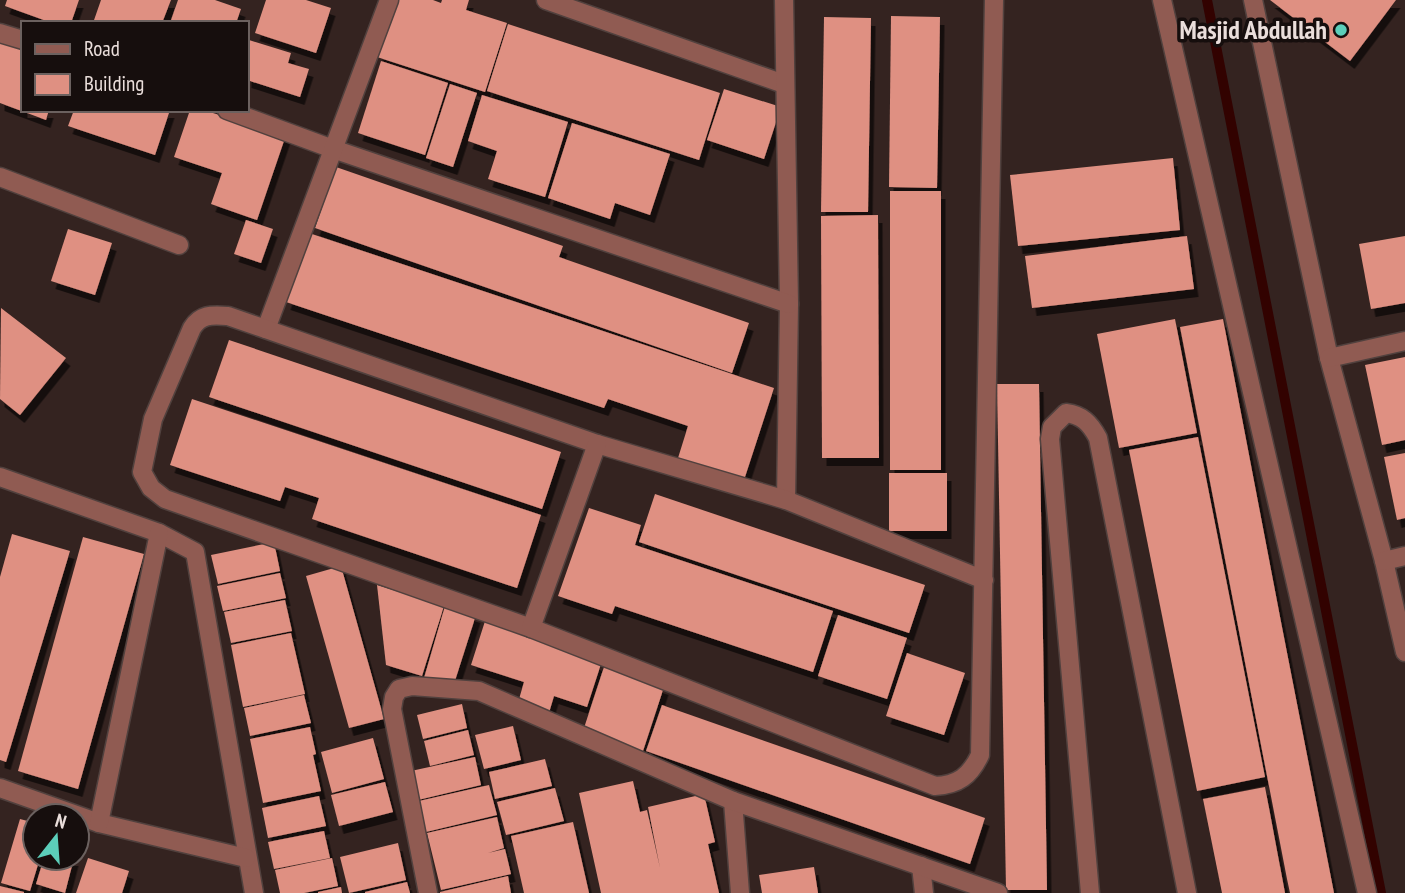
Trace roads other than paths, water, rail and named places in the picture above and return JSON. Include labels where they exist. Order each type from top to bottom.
[{"type":"street","points":[[266,329],[389,0]]},
{"type":"street","points":[[546,0],[784,83]]},
{"type":"street","points":[[784,0],[789,304],[786,500]]},
{"type":"street","points":[[984,580],[786,500],[597,444],[228,316],[208,315],[198,319],[153,419],[142,472],[151,488],[165,499],[201,513],[531,628],[935,786],[950,785],[973,770],[980,755],[984,580],[994,0]]},
{"type":"street","points":[[1162,0],[1367,893]]},
{"type":"street","points":[[1253,0],[1329,358],[1384,561],[1405,652]]},
{"type":"street","points":[[0,33],[21,39]]},
{"type":"street","points":[[232,112],[333,149],[789,304]]},
{"type":"street","points":[[0,177],[178,245]]},
{"type":"street","points":[[1329,358],[1405,341]]},
{"type":"street","points":[[1090,893],[1050,439],[1052,427],[1066,413],[1085,419],[1098,438],[1187,893]]},
{"type":"street","points":[[531,628],[597,444]]},
{"type":"street","points":[[1,483],[159,533],[195,552],[254,893]]},
{"type":"street","points":[[99,823],[159,533]]},
{"type":"street","points":[[1384,561],[1405,556]]},
{"type":"street","points":[[428,893],[393,709],[394,697],[399,689],[412,686],[480,691],[733,801],[998,893]]},
{"type":"street","points":[[0,789],[99,823],[246,858]]},
{"type":"street","points":[[733,801],[740,893]]},
{"type":"street","points":[[921,866],[924,893]]},
{"type":"waterway","points":[[1207,0],[1381,893]]},
{"type":"place","name":"Masjid Abdullah","points":[[1341,30]]}]
